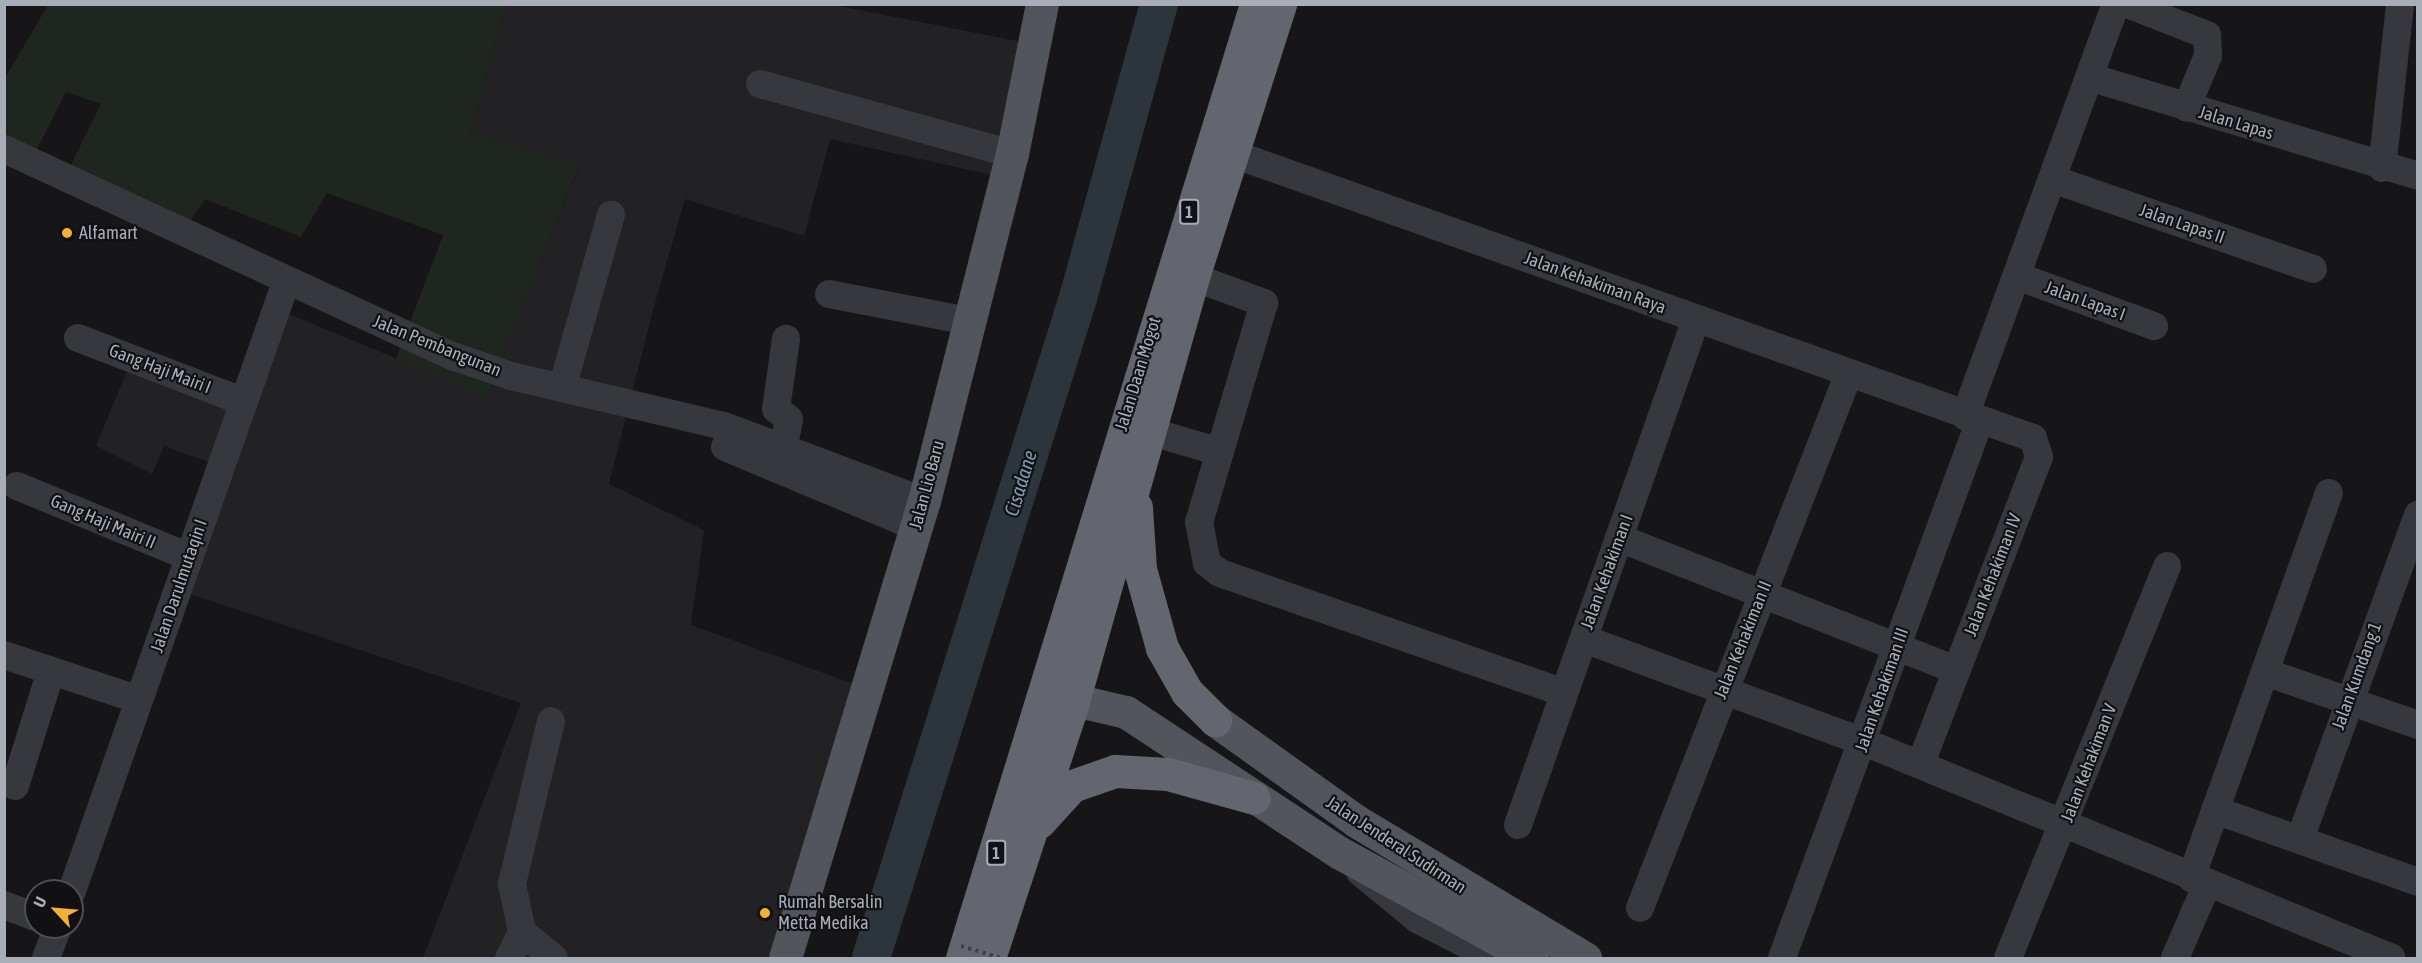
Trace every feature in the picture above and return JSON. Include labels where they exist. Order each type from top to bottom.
[{"type":"highway","name":"Jalan Daan Mogot","points":[[971,954],[1029,835],[1071,705],[1193,277],[1220,150],[1256,4]]},
{"type":"highway","name":"Jalan Daan Mogot","points":[[971,954],[1029,746],[1220,150],[1280,4]]},
{"type":"highway","points":[[1134,481],[1140,569],[1162,648],[1187,692],[1215,720]]},
{"type":"highway","points":[[1029,835],[1072,786],[1114,771],[1168,774],[1254,798]]},
{"type":"main road","name":"Jalan Lio Baru","points":[[785,958],[920,514],[1012,154],[1042,4]]},
{"type":"main road","name":"Jalan Jenderal Sudirman","points":[[1071,705],[1094,702],[1126,712],[1340,853],[1532,958]]},
{"type":"main road","name":"Jalan Daan Mogot","points":[[1029,746],[1071,705]]},
{"type":"main road","name":"Jalan Jenderal Sudirman","points":[[1215,720],[1356,821],[1585,958]]},
{"type":"street","name":"Jalan Kehakiman III","points":[[1782,958],[1864,742],[1898,645],[2017,276],[2116,4]]},
{"type":"street","points":[[2127,4],[2207,35],[2208,56],[2186,108]]},
{"type":"street","points":[[2382,168],[2400,4]]},
{"type":"street","name":"Jalan Lapas","points":[[2089,77],[2382,168],[2418,176]]},
{"type":"street","points":[[760,84],[1012,154]]},
{"type":"street","name":"Jalan Pembangunan","points":[[4,149],[461,378],[749,453],[920,514]]},
{"type":"street","name":"Jalan Kehakiman Raya","points":[[1220,150],[1973,418]]},
{"type":"street","name":"Jalan Pembangunan","points":[[4,162],[283,290],[455,357],[562,388],[784,445],[920,514]]},
{"type":"street","name":"Jalan Lapas II","points":[[2052,179],[2313,268]]},
{"type":"street","points":[[562,388],[611,215]]},
{"type":"street","name":"Jalan Lapas I","points":[[2017,276],[2154,326]]},
{"type":"street","points":[[1193,277],[1264,303],[1198,534],[1202,555],[1220,573],[1564,693]]},
{"type":"street","name":"Jalan Darulmutaqin I","points":[[76,879],[242,401],[283,290]]},
{"type":"street","points":[[830,294],[968,321]]},
{"type":"street","name":"Jalan Kehakiman I","points":[[1518,825],[1696,319]]},
{"type":"street","name":"Gang Haji Mairi I","points":[[78,338],[242,401]]},
{"type":"street","points":[[784,445],[790,423],[776,409],[786,339]]},
{"type":"street","name":"Jalan Kehakiman II","points":[[1640,908],[1722,689],[1849,373]]},
{"type":"street","name":"Jalan Kehakiman IV","points":[[1920,765],[2039,457],[2033,438],[1973,418]]},
{"type":"street","points":[[1149,431],[1220,452]]},
{"type":"street","name":"Gang Haji Mairi II","points":[[17,486],[189,557]]},
{"type":"street","points":[[2175,958],[2199,881],[2215,810],[2329,493]]},
{"type":"street","name":"Jalan Kumdang 1","points":[[2300,839],[2348,701],[2418,515]]},
{"type":"street","points":[[1619,538],[1763,591],[1956,670]]},
{"type":"street","name":"Jalan Kehakiman V","points":[[2008,958],[2065,826],[2167,566]]},
{"type":"street","points":[[1584,639],[1864,742],[2199,881],[2347,950],[2392,958]]},
{"type":"street","points":[[4,655],[139,700]]},
{"type":"street","points":[[15,786],[51,671]]},
{"type":"street","points":[[2265,672],[2418,725]]},
{"type":"street","points":[[509,958],[522,932],[512,884],[551,721]]},
{"type":"street","points":[[2215,810],[2418,882]]},
{"type":"street","name":"Jalan Jenderal Sudirman","points":[[1340,853],[1391,901],[1493,958]]},
{"type":"street","points":[[4,905],[24,912]]},
{"type":"street","points":[[522,932],[554,958]]},
{"type":"street","points":[[46,958],[53,939]]},
{"type":"path","points":[[971,954],[1001,958]]},
{"type":"shaded area","points":[[48,5],[505,5],[471,133],[579,166],[487,397],[396,359],[443,235],[327,193],[301,237],[205,199],[186,227],[68,171],[101,104],[66,92],[35,153],[5,137],[5,78]]},
{"type":"shaded area","points":[[505,5],[834,5],[1022,42],[1001,177],[830,139],[804,236],[685,199],[653,310],[609,484],[704,530],[691,625],[862,687],[773,958],[423,958],[521,703],[187,593],[228,469],[164,446],[152,474],[96,446],[129,366],[249,415],[289,314],[487,396],[579,167],[471,133]]},
{"type":"waterway","name":"Cisadane","points":[[871,958],[1078,298],[1159,4]]},
{"type":"place","name":"Alfamart","points":[[67,233]]},
{"type":"place","name":"Rumah Bersalin Metta Medika","points":[[765,913]]}]
